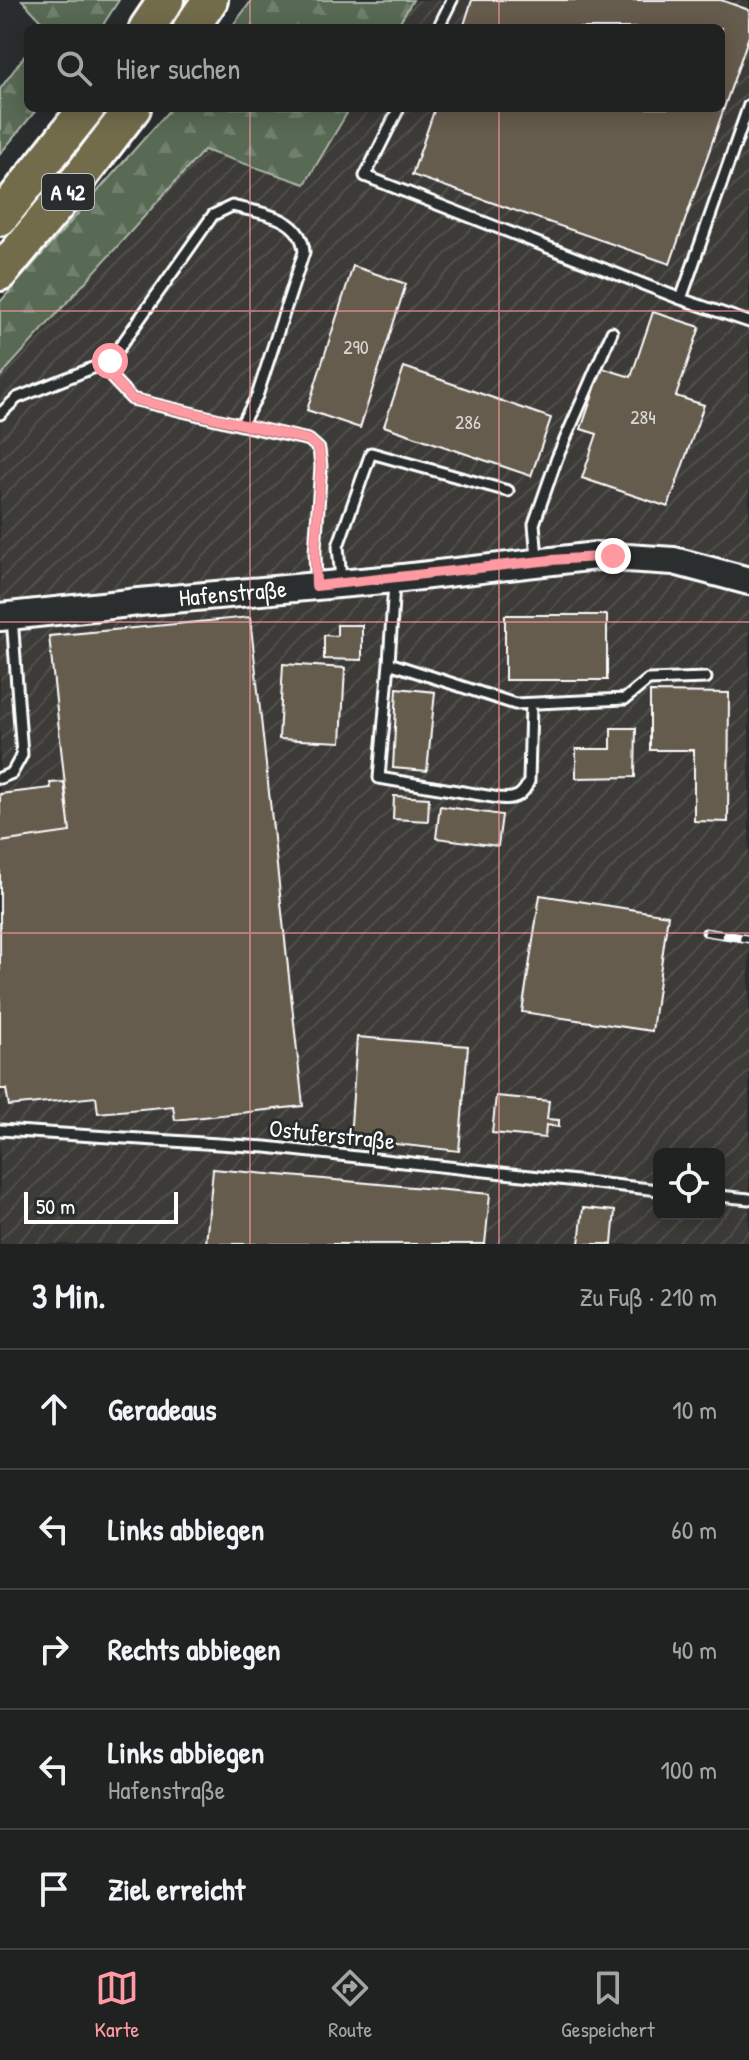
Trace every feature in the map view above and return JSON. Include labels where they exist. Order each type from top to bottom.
[{"type":"highway","points":[[194,24],[210,0]]},
{"type":"highway","name":"A 42","points":[[0,218],[84,112]]},
{"type":"highway","name":"A 42","points":[[0,273],[130,112]]},
{"type":"street","name":"Hafenstraße","points":[[6,616],[394,579],[596,556],[652,558],[749,581]]},
{"type":"lane","points":[[440,24],[452,0]]},
{"type":"lane","points":[[681,299],[746,123],[749,105]]},
{"type":"lane","points":[[397,112],[365,176],[681,299],[749,322]]},
{"type":"lane","points":[[0,414],[17,398],[110,361],[213,215],[232,206],[277,217],[295,228],[304,243],[304,252],[257,396],[241,425]]},
{"type":"lane","points":[[537,562],[534,524],[557,458],[612,332]]},
{"type":"lane","points":[[110,361],[113,379],[132,399],[309,440],[319,449],[321,466],[315,551],[328,585]]},
{"type":"lane","points":[[328,585],[338,546],[371,453],[508,491]]},
{"type":"lane","points":[[394,579],[379,778],[499,798],[517,797],[525,791],[529,781],[531,704]]},
{"type":"lane","points":[[0,778],[12,773],[22,755],[6,616]]},
{"type":"lane","points":[[389,663],[515,704],[625,699],[648,680],[706,678]]},
{"type":"lane","name":"Ostuferstraße","points":[[0,1130],[266,1147],[653,1189]]},
{"type":"lane","points":[[725,1197],[749,1199]]},
{"type":"shaded area","points":[[413,0],[749,0],[749,1244],[0,1244],[0,377],[204,150],[305,184],[348,112],[725,112],[725,24],[398,24]]},
{"type":"green space","points":[[22,0],[119,0],[104,24],[44,24]]},
{"type":"green space","points":[[252,0],[413,0],[398,24],[234,24]]},
{"type":"green space","points":[[24,56],[24,112],[35,112],[0,154],[0,89]]},
{"type":"green space","points":[[167,112],[348,112],[305,184],[204,150],[0,377],[0,302]]},
{"type":"building","points":[[472,0],[721,0],[749,10],[749,36],[725,105],[725,24],[464,24]]},
{"type":"building","points":[[434,112],[723,112],[670,264],[412,175]]},
{"type":"building","points":[[353,266],[406,284],[360,428],[307,410]]},
{"type":"building","points":[[653,312],[700,327],[676,396],[704,405],[668,507],[582,478],[597,434],[581,429],[602,368],[631,377]]},
{"type":"building","points":[[404,367],[551,418],[531,476],[384,426]]},
{"type":"building","points":[[505,615],[607,615],[607,680],[505,680]]},
{"type":"building","points":[[250,617],[303,1106],[175,1120],[173,1106],[98,1113],[96,1097],[9,1106],[6,1089],[0,1089],[0,842],[70,832],[49,636]]},
{"type":"building","points":[[337,625],[362,625],[362,660],[324,659],[324,635],[337,636]]},
{"type":"building","points":[[283,664],[345,668],[341,742],[279,739]]},
{"type":"building","points":[[397,688],[435,692],[427,771],[393,768]]},
{"type":"building","points":[[650,692],[729,693],[728,822],[694,821],[694,750],[650,750]]},
{"type":"building","points":[[611,728],[636,728],[635,777],[576,778],[576,749],[611,749]]},
{"type":"building","points":[[64,782],[70,832],[0,842],[0,794],[51,788],[50,783]]},
{"type":"building","points":[[394,796],[429,798],[428,821],[393,819]]},
{"type":"building","points":[[440,806],[502,815],[498,846],[436,838]]},
{"type":"building","points":[[540,895],[668,915],[652,1031],[522,1012]]},
{"type":"building","points":[[357,1037],[468,1046],[459,1151],[350,1139]]},
{"type":"building","points":[[496,1096],[549,1101],[547,1119],[559,1120],[559,1127],[546,1125],[545,1138],[492,1133]]},
{"type":"building","points":[[213,1169],[490,1194],[485,1244],[206,1244]]},
{"type":"building","points":[[583,1208],[615,1211],[612,1244],[579,1244]]},
{"type":"railway","points":[[705,932],[749,939]]},
{"type":"route","points":[[110,361],[113,379],[132,399],[309,440],[319,449],[316,586],[613,556]]}]
